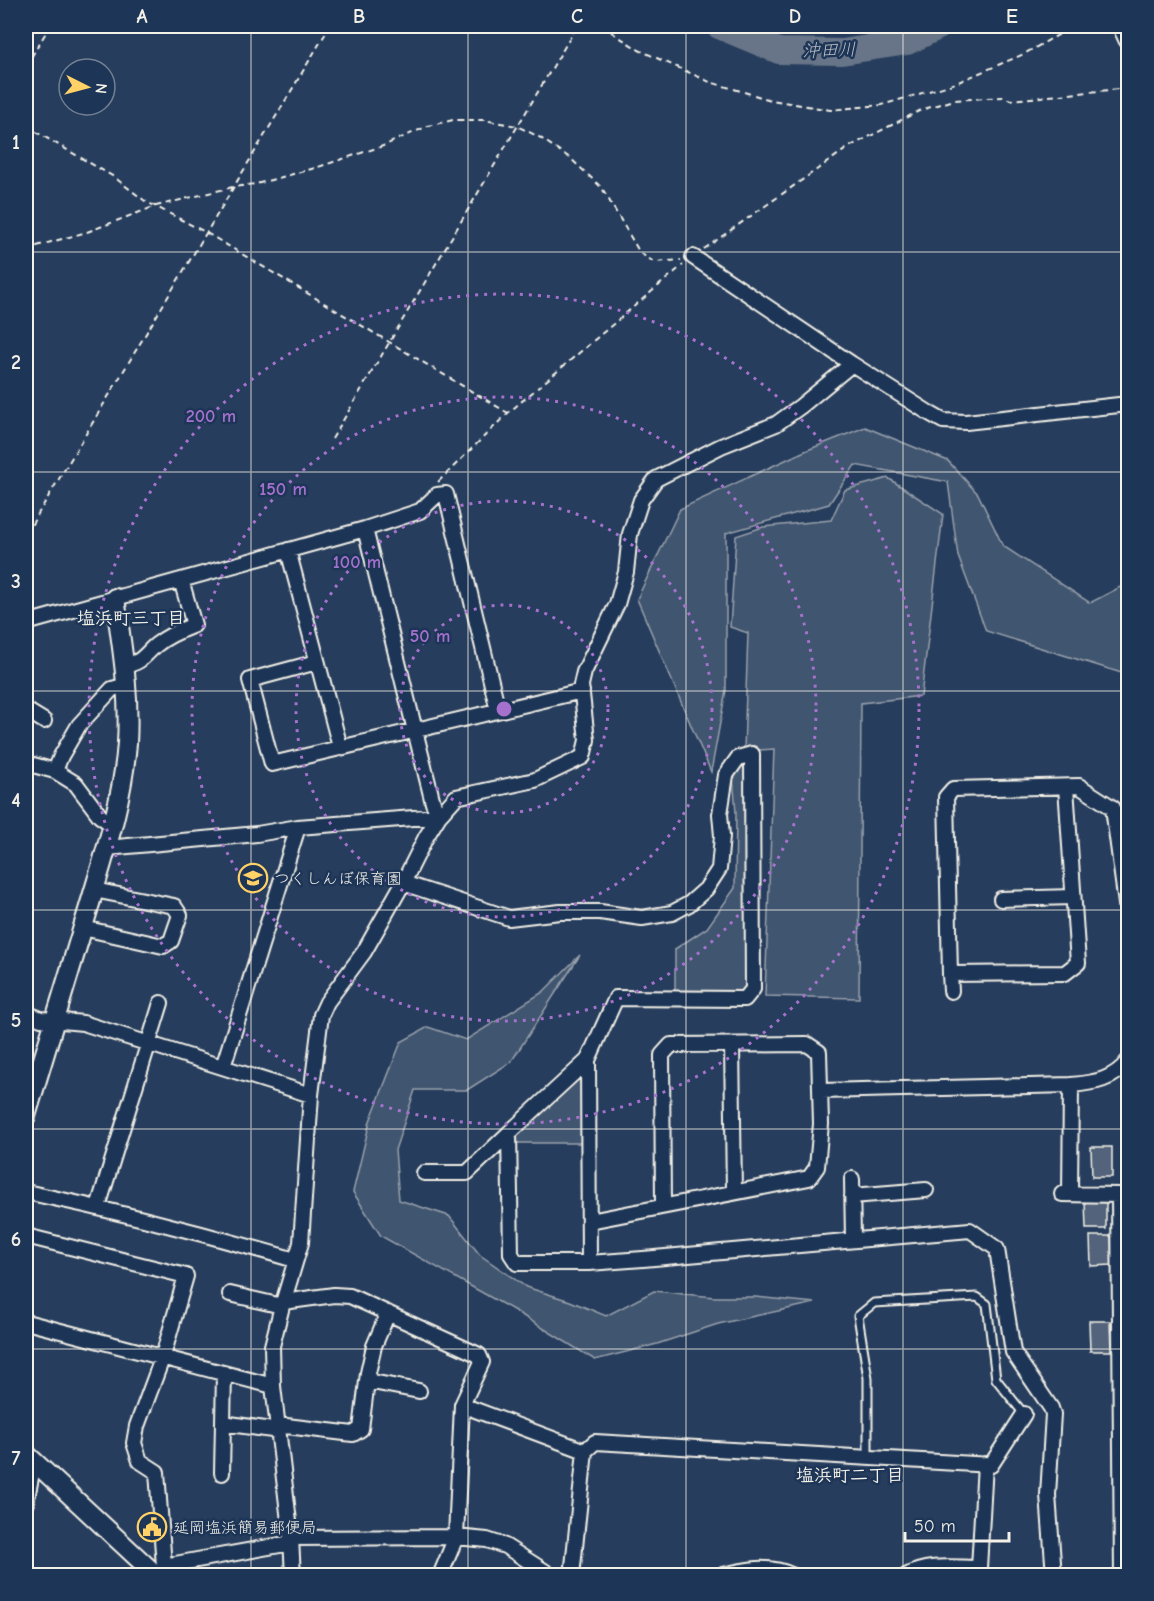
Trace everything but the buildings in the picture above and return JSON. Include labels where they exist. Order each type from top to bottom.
[{"type":"street","points":[[1122,26],[1128,39]]},
{"type":"street","points":[[693,257],[852,364],[943,421],[953,423],[1128,404]]},
{"type":"street","points":[[293,1575],[273,1386],[272,1346],[301,1243],[311,1095],[321,1014],[327,1002],[364,952],[439,816],[456,797],[535,780],[584,757],[587,740],[582,691],[584,672],[617,604],[626,572],[630,534],[640,500],[656,479],[721,446],[776,424],[852,364]]},
{"type":"street","points":[[26,623],[365,528],[420,511],[437,495],[446,494],[498,710]]},
{"type":"street","points":[[365,528],[433,803],[439,816]]},
{"type":"street","points":[[288,550],[340,747]]},
{"type":"street","points":[[125,664],[137,664],[157,644],[194,625],[181,580]]},
{"type":"street","points":[[26,1116],[33,1067],[55,1021],[107,848],[122,785],[127,744],[127,685],[115,598]]},
{"type":"street","points":[[317,662],[250,680],[272,764],[582,691]]},
{"type":"street","points":[[55,771],[79,725],[112,689],[127,685]]},
{"type":"street","points":[[26,710],[44,721]]},
{"type":"street","points":[[404,882],[509,918],[560,912],[600,912],[642,918],[672,913],[689,904],[706,889],[719,869],[722,836],[720,814],[726,775],[738,758],[752,754],[753,989],[745,999],[616,998],[588,1060],[467,1173],[424,1173]]},
{"type":"street","points":[[26,764],[55,771],[76,784],[100,816],[113,825]]},
{"type":"street","points":[[951,991],[946,797],[953,789],[1079,786],[1113,808],[1128,920]]},
{"type":"street","points":[[950,974],[1065,973],[1078,963],[1066,787]]},
{"type":"street","points":[[107,848],[257,834],[298,826],[439,816]]},
{"type":"street","points":[[223,1067],[298,826]]},
{"type":"street","points":[[83,928],[163,946],[171,941],[180,915],[174,906],[94,890]]},
{"type":"street","points":[[1001,899],[1073,897]]},
{"type":"street","points":[[98,1207],[161,1003]]},
{"type":"street","points":[[26,1012],[40,1019],[83,1023],[311,1095]]},
{"type":"street","points":[[590,1221],[809,1178],[817,1167],[821,1124],[819,1052],[807,1044],[671,1045],[662,1055],[663,1205]]},
{"type":"street","points":[[732,1045],[734,1192]]},
{"type":"street","points":[[588,1060],[589,1263]]},
{"type":"street","points":[[821,1091],[1090,1083],[1109,1078],[1128,1061]]},
{"type":"street","points":[[1071,1084],[1066,1194],[1124,1195],[1125,1524],[1122,1575]]},
{"type":"street","points":[[509,1133],[511,1254],[517,1263],[589,1263],[970,1230],[997,1249],[1013,1352],[1052,1408],[1048,1495],[1054,1575]]},
{"type":"street","points":[[852,1179],[853,1239]]},
{"type":"street","points":[[852,1196],[926,1190]]},
{"type":"street","points":[[26,1192],[200,1232],[295,1260]]},
{"type":"street","points":[[26,1236],[186,1276],[163,1356],[137,1426],[134,1443],[140,1461],[157,1472],[158,1572]]},
{"type":"street","points":[[230,1294],[282,1304],[334,1295],[350,1296],[479,1355],[482,1362],[462,1405],[456,1537],[440,1575]]},
{"type":"street","points":[[223,1423],[353,1434],[361,1429],[374,1346],[388,1313]]},
{"type":"street","points":[[26,1322],[273,1386]]},
{"type":"street","points":[[222,1473],[224,1373]]},
{"type":"street","points":[[367,1381],[419,1391]]},
{"type":"street","points":[[462,1405],[585,1451]]},
{"type":"street","points":[[572,1575],[585,1451],[595,1442],[991,1465],[1024,1413]]},
{"type":"street","points":[[30,1458],[158,1572]]},
{"type":"street","points":[[26,1503],[30,1458]]},
{"type":"street","points":[[906,1575],[916,1570],[936,1567],[979,1568],[985,1464]]},
{"type":"street","points":[[158,1572],[291,1541],[456,1537],[487,1540],[505,1546],[552,1575]]},
{"type":"street","points":[[719,1575],[751,1568],[784,1571],[794,1575]]},
{"type":"lane","points":[[868,1457],[868,1378],[858,1316],[874,1303],[977,1297],[987,1304],[996,1379],[1024,1413]]},
{"type":"path","points":[[26,66],[45,34],[45,26]]},
{"type":"path","points":[[26,534],[330,26]]},
{"type":"path","points":[[332,439],[577,26]]},
{"type":"path","points":[[602,26],[639,50],[710,82],[771,100],[830,110],[882,105],[957,83],[1024,54],[1074,26]]},
{"type":"path","points":[[437,482],[508,413],[693,257],[849,147],[921,110],[954,100],[1003,97],[1011,100],[1128,88]]},
{"type":"path","points":[[26,249],[87,232],[156,206],[233,187],[256,184],[315,168],[383,146],[428,126],[453,120],[484,120],[517,126],[539,137],[570,158],[602,188],[640,253],[654,262],[674,262],[693,257]]},
{"type":"path","points":[[26,126],[114,177],[146,201],[205,232],[508,413]]},
{"type":"shaded area","points":[[865,427],[948,461],[978,494],[1003,546],[1090,603],[1128,583],[1128,675],[986,631],[958,556],[948,482],[855,465],[829,504],[726,533],[726,690],[711,772],[637,599],[680,509],[805,451]]},
{"type":"shaded area","points":[[888,478],[943,514],[921,696],[861,703],[859,998],[765,996],[774,749],[744,751],[748,633],[730,627],[736,536],[763,527],[831,520],[845,490]]},
{"type":"shaded area","points":[[742,762],[748,763],[748,985],[741,992],[675,992],[675,949],[707,928],[735,888],[736,813],[733,776]]},
{"type":"shaded area","points":[[580,955],[511,1062],[467,1090],[415,1090],[395,1150],[399,1200],[449,1216],[480,1255],[526,1287],[570,1301],[606,1316],[654,1291],[815,1303],[718,1324],[657,1344],[595,1360],[515,1311],[381,1236],[353,1192],[370,1121],[401,1042],[428,1027],[466,1040],[543,992]]},
{"type":"shaded area","points":[[577,1079],[581,1081],[582,1143],[516,1143],[515,1137]]},
{"type":"waterway","name":"沖田川","points":[[719,26],[779,51],[842,52],[907,42],[940,26]]},
{"type":"place","name":"つくしんぼ保育園","points":[[253,878]]},
{"type":"place","name":"延岡塩浜簡易郵便局","points":[[152,1527]]},
{"type":"district","name":"塩浜町三丁目","points":[[131,618]]},
{"type":"district","name":"塩浜町二丁目","points":[[850,1475]]}]
